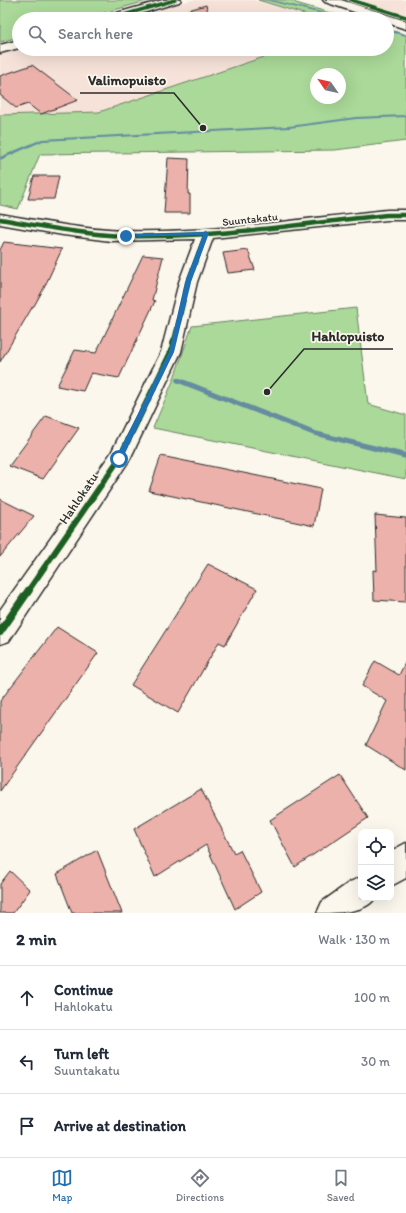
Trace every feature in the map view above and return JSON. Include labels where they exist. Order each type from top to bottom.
[{"type":"street","points":[[134,12],[175,0]]},
{"type":"street","points":[[329,0],[362,12]]},
{"type":"street","points":[[394,21],[406,25]]},
{"type":"street","points":[[0,50],[12,46]]},
{"type":"street","name":"Suuntakatu","points":[[0,219],[73,232],[126,236],[206,233],[388,215],[406,215]]},
{"type":"street","name":"Hahlokatu","points":[[0,632],[119,459],[172,352],[188,282],[206,233]]},
{"type":"street","points":[[394,868],[406,859]]},
{"type":"street","points":[[333,913],[358,895]]},
{"type":"shaded area","points":[[191,0],[253,0],[295,12],[149,12]]},
{"type":"shaded area","points":[[359,0],[406,0],[406,14],[370,5]]},
{"type":"shaded area","points":[[12,51],[12,56],[267,56],[99,112],[0,115],[0,55]]},
{"type":"green space","points":[[0,0],[150,0],[107,12],[12,12],[12,39],[0,42]]},
{"type":"green space","points":[[258,0],[292,0],[296,3],[327,12],[297,12]]},
{"type":"green space","points":[[394,31],[406,35],[406,141],[335,150],[40,154],[18,209],[0,205],[0,115],[99,112],[267,56],[394,56]]},
{"type":"green space","points":[[356,308],[368,404],[406,415],[406,479],[153,428],[173,381],[192,326]]},
{"type":"building","points":[[206,5],[208,12],[182,12]]},
{"type":"building","points":[[32,65],[78,100],[41,114],[28,104],[16,108],[0,95],[0,76]]},
{"type":"building","points":[[168,158],[189,159],[188,194],[190,194],[190,213],[164,213]]},
{"type":"building","points":[[34,176],[59,176],[54,199],[28,199]]},
{"type":"building","points":[[4,242],[62,249],[44,288],[0,362],[0,250]]},
{"type":"building","points":[[248,250],[255,270],[228,273],[223,253]]},
{"type":"building","points":[[143,255],[163,257],[152,300],[155,301],[119,378],[91,373],[83,391],[57,386],[75,350],[96,353]]},
{"type":"building","points":[[46,416],[79,428],[43,479],[9,466]]},
{"type":"building","points":[[161,456],[321,489],[314,526],[149,491]]},
{"type":"building","points":[[0,499],[34,516],[0,557]]},
{"type":"building","points":[[375,515],[406,518],[406,602],[374,600],[373,570],[377,571]]},
{"type":"building","points":[[208,564],[257,589],[225,645],[219,642],[178,713],[131,685]]},
{"type":"building","points":[[57,627],[98,653],[0,791],[0,701]]},
{"type":"building","points":[[375,661],[399,675],[406,661],[406,770],[366,745],[387,701],[362,686]]},
{"type":"building","points":[[340,775],[368,818],[295,867],[270,820]]},
{"type":"building","points":[[201,789],[234,853],[240,850],[261,892],[235,909],[206,845],[155,877],[134,829]]},
{"type":"building","points":[[97,850],[122,913],[72,913],[57,874]]},
{"type":"building","points":[[10,871],[30,890],[13,913],[0,913],[0,884]]},
{"type":"waterway","points":[[267,0],[318,12]]},
{"type":"waterway","points":[[394,32],[406,35]]},
{"type":"waterway","points":[[0,159],[42,140],[289,127],[356,118],[406,116]]},
{"type":"waterway","points":[[178,380],[314,433],[406,456]]},
{"type":"cycle path","points":[[134,12],[175,0]]},
{"type":"cycle path","points":[[351,0],[390,12]]},
{"type":"cycle path","points":[[394,13],[406,17]]},
{"type":"cycle path","points":[[0,219],[95,234],[160,236],[290,226],[387,215],[406,215]]},
{"type":"cycle path","points":[[0,632],[119,459],[171,352],[188,282],[206,233]]},
{"type":"place","name":"Valimopuisto","points":[[203,128]]},
{"type":"place","name":"Hahlopuisto","points":[[267,392]]},
{"type":"route","points":[[119,459],[172,352],[188,282],[206,233],[126,236]]}]
